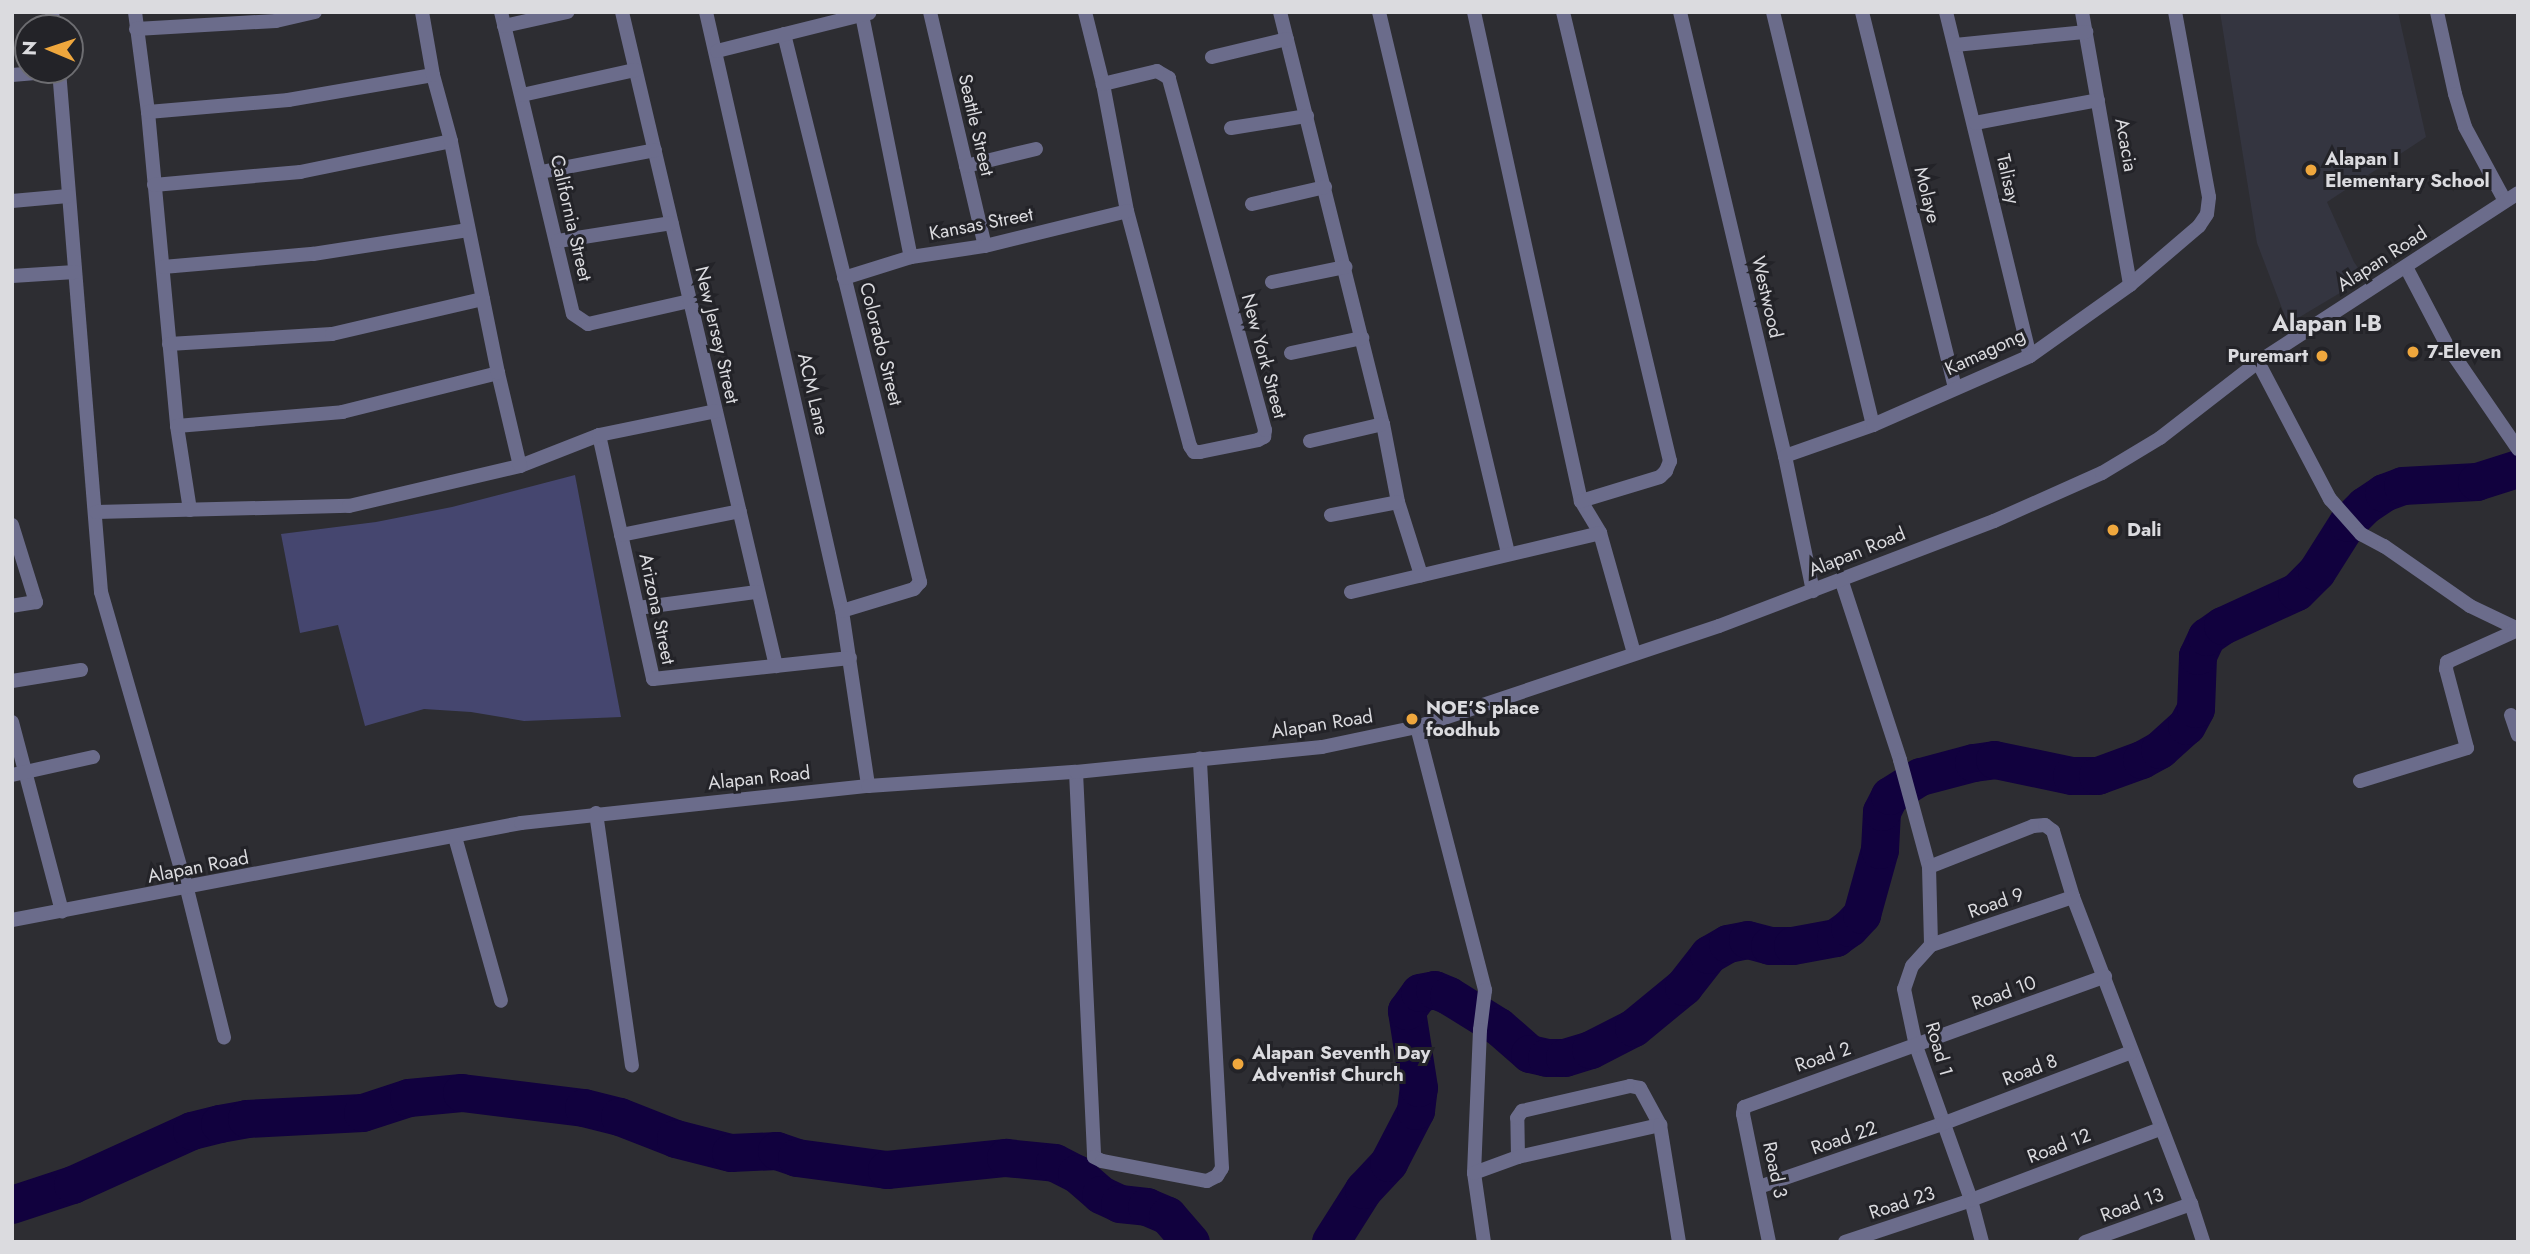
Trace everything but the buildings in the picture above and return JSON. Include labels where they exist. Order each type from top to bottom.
[{"type":"street","points":[[135,12],[148,113],[177,426],[190,510]]},
{"type":"street","points":[[136,29],[276,20],[315,12]]},
{"type":"street","points":[[422,12],[433,75],[452,141],[468,230],[520,466]]},
{"type":"street","points":[[503,19],[567,12]]},
{"type":"street","name":"New Jersey Street","points":[[621,12],[776,666]]},
{"type":"street","name":"ACM Lane","points":[[706,12],[842,611],[868,786]]},
{"type":"street","name":"Seattle Street","points":[[930,12],[985,246]]},
{"type":"street","name":"New York Street","points":[[1085,12],[1103,83],[1126,211],[1190,446],[1194,452],[1200,452],[1258,440],[1264,437],[1265,430],[1169,78],[1157,71],[1103,83]]},
{"type":"street","points":[[1280,12],[1383,424],[1398,502],[1421,575]]},
{"type":"street","points":[[1378,12],[1508,552]]},
{"type":"street","points":[[1474,12],[1581,500],[1600,533],[1634,653]]},
{"type":"street","points":[[1563,12],[1670,461],[1667,471],[1660,477],[1581,500]]},
{"type":"street","name":"Westwood","points":[[1680,12],[1785,456],[1813,591]]},
{"type":"street","points":[[1773,12],[1873,425]]},
{"type":"street","name":"Molaye","points":[[1861,12],[1955,387]]},
{"type":"street","name":"Talisay","points":[[1946,12],[2030,356]]},
{"type":"street","name":"Acacia","points":[[2082,12],[2130,285]]},
{"type":"street","name":"Kamagong","points":[[1785,456],[1873,425],[2030,356],[2130,285],[2199,226],[2207,214],[2209,197],[2175,12]]},
{"type":"street","points":[[2437,12],[2465,127],[2505,201]]},
{"type":"street","points":[[717,51],[866,13],[911,257]]},
{"type":"street","name":"California Street","points":[[503,19],[573,314],[579,321],[588,324],[689,301]]},
{"type":"street","points":[[1955,45],[2086,32]]},
{"type":"street","name":"Colorado Street","points":[[784,34],[920,582],[914,589],[842,611]]},
{"type":"street","points":[[1212,57],[1287,39]]},
{"type":"street","points":[[522,95],[635,70]]},
{"type":"street","points":[[148,113],[288,100],[433,75]]},
{"type":"street","points":[[60,84],[101,592],[187,889],[224,1037]]},
{"type":"street","points":[[1975,123],[2098,100]]},
{"type":"street","points":[[1231,128],[1307,116]]},
{"type":"street","points":[[154,186],[300,172],[452,141]]},
{"type":"street","points":[[966,166],[1036,149]]},
{"type":"street","points":[[541,172],[655,150]]},
{"type":"street","points":[[1252,204],[1325,187]]},
{"type":"street","name":"Alapan Road","points":[[12,920],[187,889],[455,836],[596,813],[868,786],[1076,772],[1334,745],[1417,727],[1813,591],[1994,521],[2102,473],[2160,438],[2258,362],[2518,192]]},
{"type":"street","points":[[12,201],[68,196]]},
{"type":"street","name":"Kansas Street","points":[[845,278],[911,257],[985,246],[1126,211]]},
{"type":"street","points":[[558,242],[672,223]]},
{"type":"street","points":[[163,267],[313,254],[468,230]]},
{"type":"street","points":[[1272,282],[1345,267]]},
{"type":"street","points":[[2406,267],[2448,346],[2515,446]]},
{"type":"street","points":[[12,276],[75,272]]},
{"type":"street","points":[[169,344],[332,334],[483,299]]},
{"type":"street","points":[[1291,353],[1362,338]]},
{"type":"street","points":[[2258,362],[2330,499],[2361,534],[2384,546],[2470,606],[2518,630]]},
{"type":"street","points":[[177,426],[342,412],[498,373]]},
{"type":"street","points":[[96,512],[349,506],[520,466],[599,435],[716,411]]},
{"type":"street","points":[[1310,442],[1383,424]]},
{"type":"street","name":"Arizona Street","points":[[599,435],[638,608],[649,674],[653,679],[850,658]]},
{"type":"street","points":[[1331,515],[1398,502]]},
{"type":"street","points":[[621,535],[740,511]]},
{"type":"street","points":[[12,606],[36,602],[13,530]]},
{"type":"street","points":[[1351,592],[1508,552],[1600,533]]},
{"type":"street","points":[[1841,579],[1900,760],[1930,867],[1931,945]]},
{"type":"street","points":[[638,608],[757,592]]},
{"type":"street","points":[[2360,781],[2468,748],[2446,669],[2447,662],[2518,630]]},
{"type":"street","points":[[12,681],[81,670]]},
{"type":"street","points":[[2511,715],[2518,735]]},
{"type":"street","points":[[12,722],[19,774],[62,911]]},
{"type":"street","points":[[1417,727],[1485,990],[1474,1173],[1484,1242]]},
{"type":"street","points":[[19,774],[93,757]]},
{"type":"street","points":[[1076,772],[1094,1157],[1102,1161],[1208,1181],[1217,1176],[1222,1168],[1200,759]]},
{"type":"street","points":[[596,813],[632,1065]]},
{"type":"street","points":[[1930,867],[2033,826],[2045,825],[2053,831],[2073,897],[2191,1204],[2203,1242]]},
{"type":"street","points":[[455,836],[501,1001]]},
{"type":"street","name":"Road 9","points":[[1931,945],[2073,897]]},
{"type":"street","name":"Road 1","points":[[1931,945],[1912,966],[1903,989],[1916,1046],[1971,1200],[1982,1242]]},
{"type":"street","name":"Road 10","points":[[1916,1046],[2105,976]]},
{"type":"street","name":"Road 2","points":[[1744,1107],[1916,1046]]},
{"type":"street","name":"Road 8","points":[[1942,1124],[2132,1052]]},
{"type":"street","points":[[1518,1157],[1517,1118],[1522,1111],[1630,1086],[1640,1088],[1660,1125],[1679,1242]]},
{"type":"street","name":"Road 3","points":[[1744,1107],[1743,1114],[1769,1242]]},
{"type":"street","name":"Road 22","points":[[1759,1188],[1942,1124]]},
{"type":"street","points":[[1474,1173],[1518,1157],[1660,1125]]},
{"type":"street","name":"Road 12","points":[[1971,1200],[2160,1129]]},
{"type":"street","name":"Road 23","points":[[1845,1242],[1971,1200]]},
{"type":"street","name":"Road 13","points":[[2085,1242],[2191,1204]]},
{"type":"shaded area","name":"Alapan I Elementary School","points":[[2220,12],[2398,12],[2426,137],[2327,202],[2354,262],[2365,278],[2288,324],[2257,243]]},
{"type":"shaded area","points":[[575,475],[621,717],[524,721],[471,712],[424,709],[365,726],[338,625],[300,633],[281,534],[376,522],[452,507]]},
{"type":"waterway","points":[[1331,1242],[1364,1190],[1389,1163],[1416,1111],[1419,1088],[1407,1011],[1420,993],[1435,990],[1449,996],[1499,1027],[1530,1054],[1565,1058],[1591,1050],[1634,1028],[1684,987],[1709,955],[1728,944],[1748,940],[1770,946],[1793,946],[1836,938],[1862,915],[1880,850],[1882,812],[1890,796],[1921,777],[1974,763],[1995,760],[2072,776],[2098,776],[2142,760],[2160,750],[2187,726],[2196,709],[2198,656],[2207,637],[2223,626],[2297,592],[2317,572],[2348,523],[2365,506],[2384,493],[2403,486],[2477,482],[2518,469]]},
{"type":"waterway","points":[[12,1205],[73,1185],[192,1131],[220,1124],[247,1119],[363,1113],[409,1098],[462,1093],[584,1108],[620,1117],[676,1139],[731,1153],[777,1151],[797,1158],[887,1170],[1006,1158],[1055,1163],[1077,1174],[1101,1195],[1120,1204],[1147,1207],[1168,1216],[1191,1242]]},
{"type":"place","name":"Alapan I Elementary School","points":[[2311,170]]},
{"type":"place","name":"7-Eleven","points":[[2413,352]]},
{"type":"place","name":"Puremart","points":[[2322,356]]},
{"type":"place","name":"Dali","points":[[2113,530]]},
{"type":"place","name":"NOE’S place foodhub","points":[[1412,719]]},
{"type":"place","name":"Alapan Seventh Day Adventist Church","points":[[1238,1064]]},
{"type":"district","name":"Alapan I-B","points":[[2327,323]]}]
